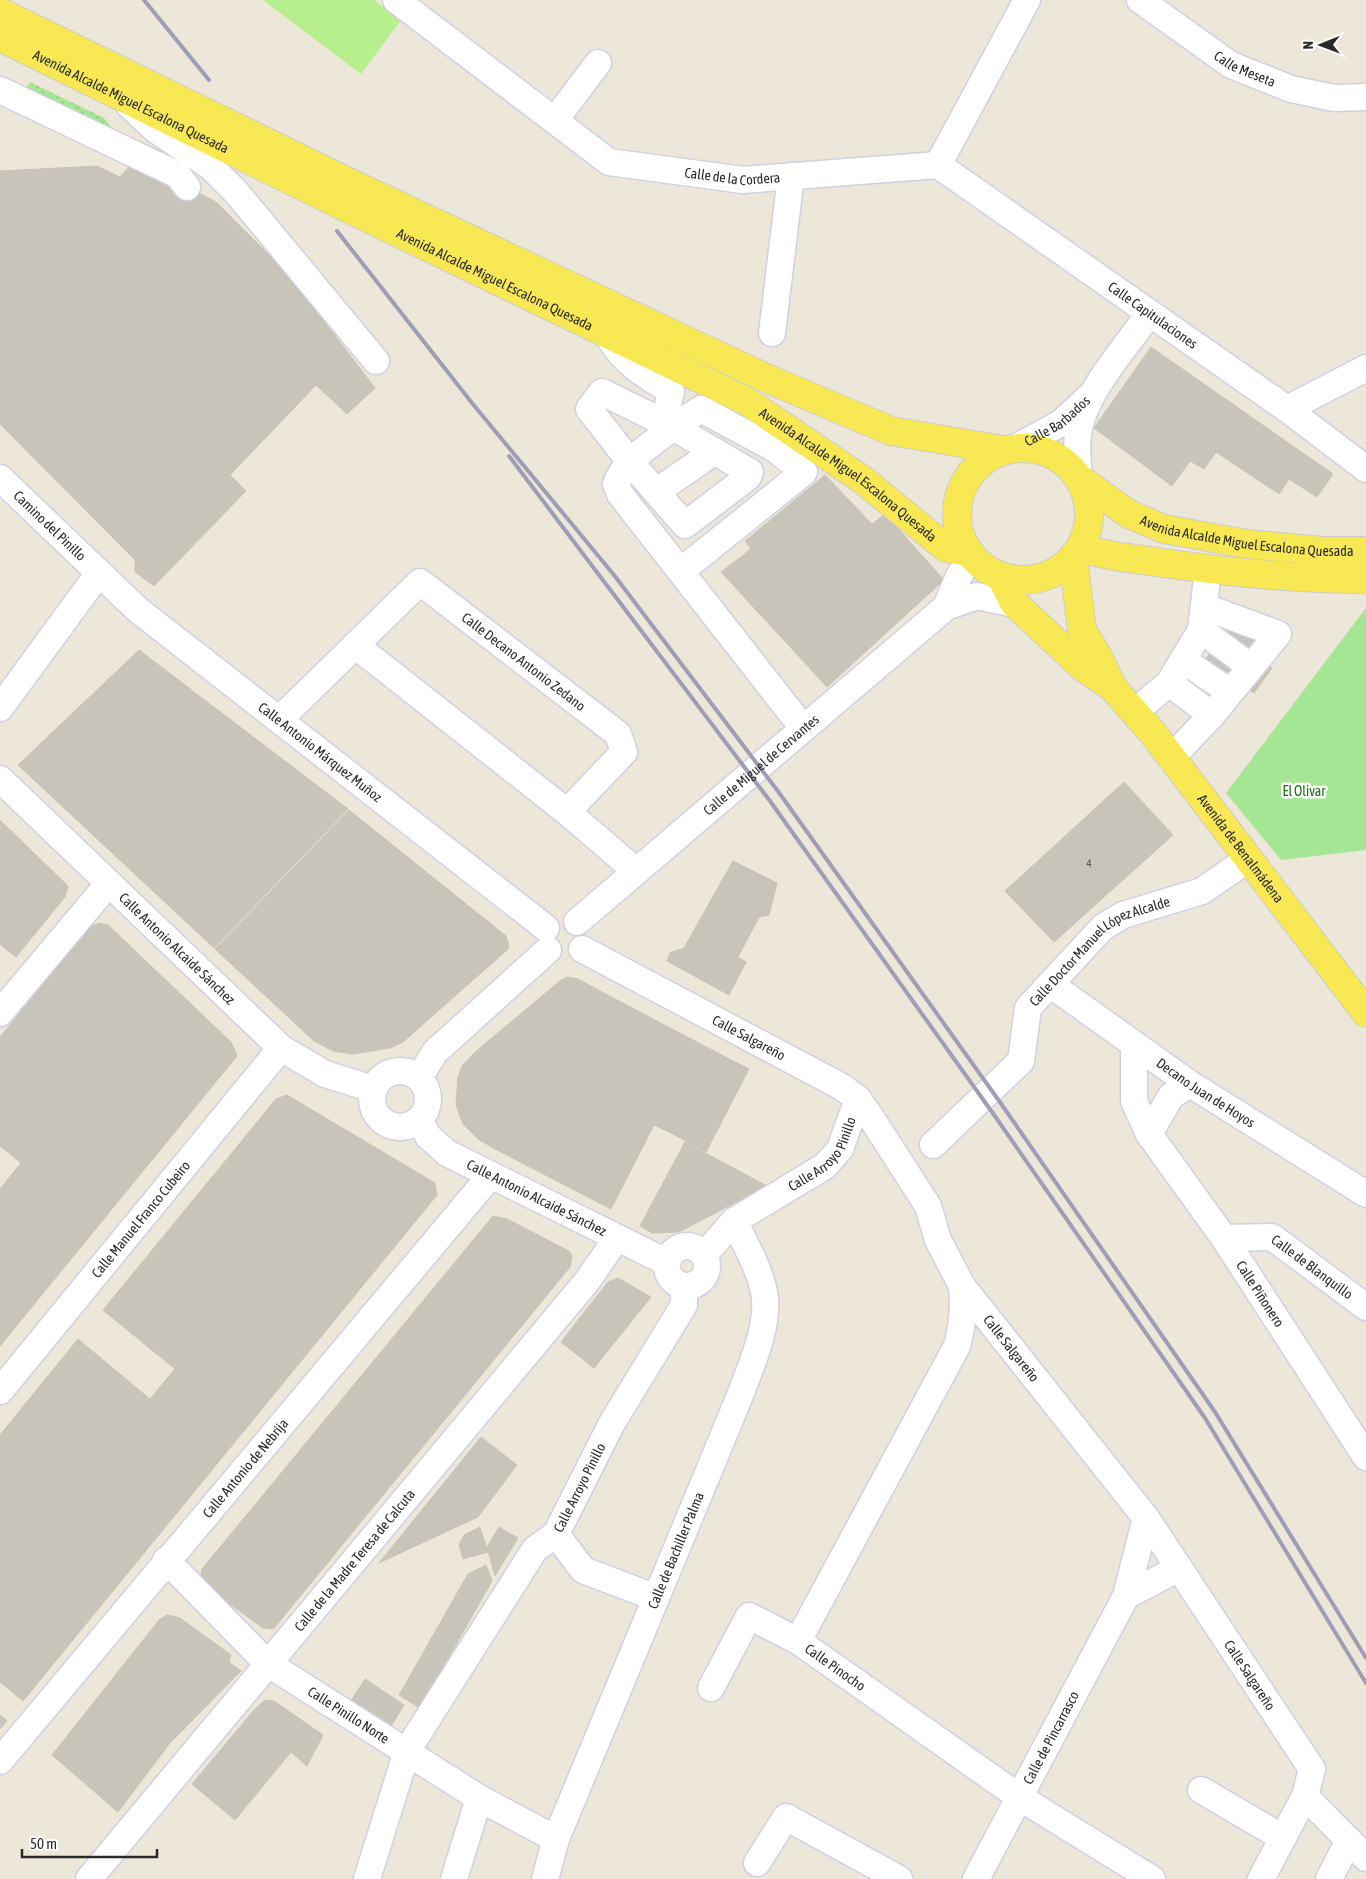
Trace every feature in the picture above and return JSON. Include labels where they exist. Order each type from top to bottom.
[{"type":"main road","name":"Avenida Alcalde Miguel Escalona Quesada","points":[[0,12],[344,180],[766,378],[890,431],[1010,449]]},
{"type":"main road","name":"Avenida Alcalde Miguel Escalona Quesada","points":[[0,37],[746,401],[863,480],[946,548],[971,554]]},
{"type":"main road","points":[[1035,448],[1052,453],[1067,463],[1080,478],[1088,496],[1090,514],[1088,532],[1077,553],[1058,571],[1040,578],[1020,581],[984,568],[971,554],[960,534],[957,513],[960,492],[970,474],[985,459],[1010,449],[1035,448]]},
{"type":"main road","name":"Avenida Alcalde Miguel Escalona Quesada","points":[[1080,478],[1129,514],[1164,528],[1247,544],[1321,551],[1366,551]]},
{"type":"main road","name":"Avenida Alcalde Miguel Escalona Quesada","points":[[1077,553],[1208,570],[1319,579],[1366,579]]},
{"type":"main road","name":"Avenida de Benalmádena","points":[[1077,553],[1082,630],[1098,656],[1112,687]]},
{"type":"main road","name":"Avenida de Benalmádena","points":[[999,575],[1015,604],[1084,668],[1112,687],[1135,712],[1172,757],[1366,1012]]},
{"type":"street","name":"Calle de la Cordera","points":[[397,0],[609,162],[743,180],[938,165]]},
{"type":"street","points":[[938,165],[1027,0]]},
{"type":"street","name":"Calle Meseta","points":[[1140,0],[1231,65],[1291,89],[1334,98],[1366,97]]},
{"type":"street","points":[[555,120],[598,63]]},
{"type":"street","points":[[0,90],[178,175],[187,186]]},
{"type":"street","points":[[118,94],[156,130],[210,167],[236,192],[376,361]]},
{"type":"street","name":"Calle Capitulaciones","points":[[938,165],[1287,409],[1366,469]]},
{"type":"street","points":[[772,333],[791,176]]},
{"type":"street","name":"Calle Barbados","points":[[1010,449],[1061,423],[1095,391],[1149,314]]},
{"type":"street","points":[[607,334],[616,350],[630,364],[671,391],[667,410],[673,427]]},
{"type":"street","points":[[1287,409],[1366,368]]},
{"type":"street","name":"Calle Barbados","points":[[1080,478],[1078,433],[1095,391]]},
{"type":"street","points":[[602,392],[673,427],[750,472],[748,477],[686,525],[631,463],[589,409],[602,392]]},
{"type":"street","points":[[681,571],[804,472],[775,449],[701,409],[673,427],[631,463],[619,474],[616,484],[620,494],[803,728]]},
{"type":"street","points":[[656,492],[715,451]]},
{"type":"street","name":"Camino del Pinillo","points":[[0,478],[99,573]]},
{"type":"street","points":[[946,607],[971,554]]},
{"type":"street","points":[[1135,712],[1170,682],[1184,660],[1203,619],[1208,570]]},
{"type":"street","points":[[0,708],[99,573]]},
{"type":"street","name":"Calle Antonio Márquez Muñoz","points":[[99,573],[138,610],[279,720],[547,939]]},
{"type":"street","points":[[946,607],[977,596],[999,575]]},
{"type":"street","name":"Calle Decano Antonio Zedano","points":[[279,720],[420,582],[618,734],[624,752],[567,812]]},
{"type":"street","points":[[977,596],[1015,604]]},
{"type":"street","name":"Calle de Miguel de Cervantes","points":[[577,922],[946,607]]},
{"type":"street","points":[[1172,757],[1212,715],[1278,634],[1203,619]]},
{"type":"street","points":[[1203,619],[1251,667]]},
{"type":"street","points":[[355,645],[567,812],[636,870]]},
{"type":"street","points":[[1184,660],[1230,692]]},
{"type":"street","points":[[1170,682],[1212,715]]},
{"type":"street","name":"Calle Antonio Alcaide Sánchez","points":[[0,779],[281,1048],[325,1074],[374,1089]]},
{"type":"street","name":"Calle Doctor Manuel López Alcalde","points":[[933,1145],[1021,1061],[1028,1008],[1103,927],[1123,915],[1202,891],[1248,859]]},
{"type":"street","points":[[0,1013],[109,883]]},
{"type":"street","points":[[419,1078],[435,1052],[547,939],[557,919],[570,919],[577,922],[584,931],[582,949],[578,954],[565,959],[552,955],[547,939]]},
{"type":"street","name":"Calle Salgareño","points":[[582,949],[842,1087],[858,1099],[928,1206],[938,1240],[962,1286],[1146,1518],[1312,1769],[1305,1796],[1261,1879]]},
{"type":"street","name":"Decano Juan de Hoyos","points":[[1050,984],[1134,1046],[1190,1084],[1366,1194]]},
{"type":"street","name":"Calle Piñonero","points":[[1134,1046],[1134,1101],[1149,1134],[1224,1238],[1366,1457]]},
{"type":"street","name":"Calle Manuel Franco Cubeiro","points":[[0,1390],[281,1048]]},
{"type":"street","points":[[402,1071],[419,1078],[425,1086],[428,1103],[419,1120],[403,1127],[386,1122],[374,1108],[372,1099],[374,1089],[385,1075],[393,1072],[402,1071]]},
{"type":"street","points":[[1149,1134],[1171,1096],[1190,1084]]},
{"type":"street","name":"Calle Arroyo Pinillo","points":[[704,1255],[734,1221],[825,1166],[840,1149],[858,1099]]},
{"type":"street","name":"Calle Antonio Alcaide Sánchez","points":[[419,1120],[428,1136],[447,1153],[616,1239],[666,1262]]},
{"type":"street","name":"Calle Antonio de Nebrija","points":[[0,1761],[166,1560],[491,1175]]},
{"type":"street","name":"Calle de Bachiller Palma","points":[[545,1879],[556,1839],[737,1403],[762,1334],[765,1294],[756,1264],[734,1221]]},
{"type":"street","name":"Calle de Blanquillo","points":[[1224,1238],[1272,1237],[1366,1307]]},
{"type":"street","name":"Calle de la Madre Teresa de Calcuta","points":[[90,1879],[267,1663],[588,1280],[616,1239]]},
{"type":"street","points":[[693,1246],[704,1255],[707,1268],[706,1274],[697,1284],[684,1287],[672,1281],[666,1269],[666,1262],[673,1250],[679,1247],[693,1246]]},
{"type":"street","name":"Calle Pinocho","points":[[962,1286],[964,1310],[957,1346],[798,1640],[1019,1797],[1152,1879]]},
{"type":"street","name":"Calle Arroyo Pinillo","points":[[366,1879],[407,1751],[535,1549],[556,1534],[612,1423],[684,1305],[684,1287]]},
{"type":"street","points":[[957,1346],[972,1341],[1007,1341]]},
{"type":"street","name":"Calle de Pincarrasco","points":[[976,1879],[1126,1596],[1146,1518]]},
{"type":"street","points":[[556,1534],[583,1570],[646,1594]]},
{"type":"street","name":"Calle Pinillo Norte","points":[[166,1560],[267,1663],[479,1798],[556,1839]]},
{"type":"street","points":[[1126,1596],[1179,1568]]},
{"type":"street","points":[[711,1688],[749,1616],[798,1640]]},
{"type":"street","points":[[1201,1790],[1283,1838]]},
{"type":"street","points":[[1305,1796],[1358,1849],[1328,1879]]},
{"type":"street","points":[[454,1879],[479,1798]]},
{"type":"street","points":[[757,1863],[786,1817],[899,1879]]},
{"type":"green space","points":[[263,0],[374,0],[401,20],[361,74]]},
{"type":"green space","points":[[30,82],[104,118],[122,141],[24,93]]},
{"type":"green space","name":"El Olivar","points":[[1366,608],[1366,850],[1281,860],[1226,793]]},
{"type":"building","points":[[136,160],[216,202],[288,274],[375,388],[347,414],[316,385],[230,475],[246,491],[154,586],[135,572],[135,560],[0,424],[0,171],[97,166],[120,177]]},
{"type":"building","points":[[1151,347],[1333,474],[1317,497],[1289,479],[1279,494],[1216,452],[1204,469],[1190,461],[1172,486],[1094,428]]},
{"type":"building","points":[[825,475],[872,524],[885,514],[944,580],[827,687],[721,572],[751,549],[745,541]]},
{"type":"building","points":[[1232,624],[1257,643],[1250,651],[1272,668],[1254,693],[1231,676],[1208,705],[1185,687]]},
{"type":"building","points":[[139,650],[348,809],[214,948],[18,765]]},
{"type":"building","points":[[1124,782],[1173,835],[1054,942],[1005,891]]},
{"type":"building","points":[[349,810],[506,936],[509,946],[507,950],[403,1042],[390,1048],[353,1054],[333,1051],[314,1041],[215,949]]},
{"type":"building","points":[[0,820],[68,886],[65,897],[16,957],[0,944]]},
{"type":"building","points":[[733,861],[777,883],[769,915],[759,917],[738,957],[746,962],[729,995],[667,961],[670,953],[684,948]]},
{"type":"building","points":[[99,923],[108,925],[231,1042],[237,1056],[0,1346],[0,1189],[21,1163],[0,1146],[0,1037],[90,927]]},
{"type":"building","points":[[568,977],[578,979],[600,991],[558,1072],[541,1063],[497,1150],[478,1139],[463,1124],[456,1105],[458,1077],[462,1066],[474,1053],[561,980]]},
{"type":"building","points":[[600,991],[712,1050],[669,1132],[654,1125],[611,1209],[497,1150],[541,1063],[558,1072]]},
{"type":"building","points":[[712,1050],[749,1069],[706,1152],[669,1132]]},
{"type":"building","points":[[287,1095],[435,1183],[437,1195],[23,1701],[0,1682],[0,1435],[78,1339],[150,1399],[175,1369],[103,1310],[276,1099]]},
{"type":"building","points":[[685,1142],[767,1186],[679,1232],[652,1233],[640,1226]]},
{"type":"building","points":[[493,1216],[507,1219],[569,1251],[572,1256],[570,1267],[275,1627],[272,1629],[263,1628],[205,1586],[200,1580],[202,1569]]},
{"type":"building","points":[[618,1278],[651,1297],[594,1368],[561,1342],[608,1282]]},
{"type":"building","points":[[481,1437],[517,1465],[478,1517],[379,1563]]},
{"type":"building","points":[[480,1527],[488,1552],[463,1559],[459,1544],[464,1535]]},
{"type":"building","points":[[499,1527],[518,1538],[495,1576],[487,1547]]},
{"type":"building","points":[[486,1565],[492,1581],[420,1708],[399,1695],[468,1574]]},
{"type":"building","points":[[167,1615],[180,1618],[231,1655],[229,1662],[241,1671],[170,1743],[118,1812],[52,1755],[159,1620]]},
{"type":"building","points":[[365,1679],[404,1705],[391,1726],[351,1701]]},
{"type":"building","points":[[265,1700],[274,1701],[323,1735],[307,1766],[291,1752],[235,1820],[192,1784],[254,1710]]},
{"type":"building","points":[[0,1715],[7,1721],[0,1729]]},
{"type":"railway","points":[[144,0],[209,80]]},
{"type":"railway","points":[[337,231],[472,403],[614,575],[780,794],[1002,1105],[1215,1412],[1366,1658]]},
{"type":"railway","points":[[509,456],[770,801],[992,1112],[1205,1418],[1366,1683]]}]
